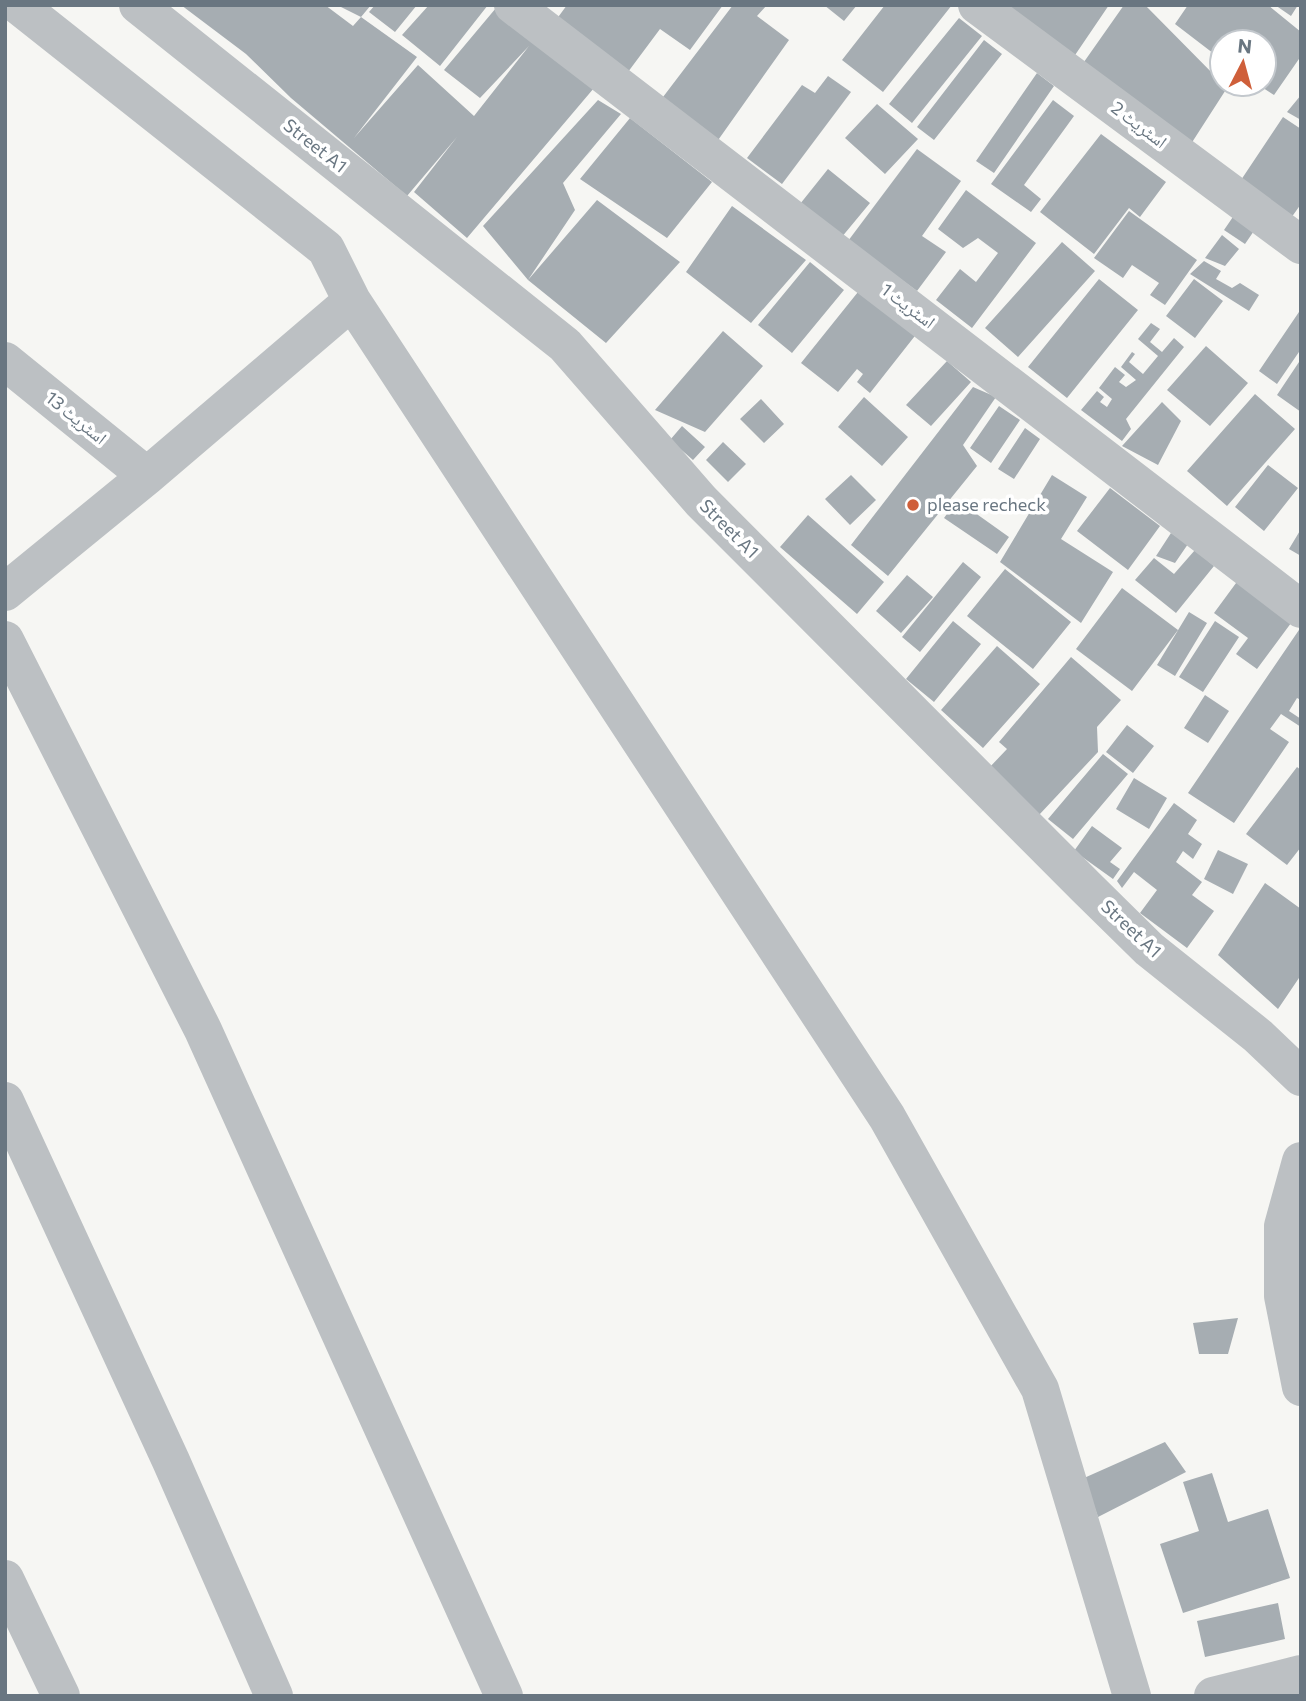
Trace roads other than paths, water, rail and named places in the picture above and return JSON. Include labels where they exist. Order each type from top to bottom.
[{"type":"street","points":[[18,5],[326,249],[352,301],[887,1117],[1027,1366],[1040,1390],[1132,1696]]},
{"type":"street","name":"Street A1","points":[[138,5],[565,345],[701,501],[1086,887],[1149,949],[1258,1036],[1301,1077]]},
{"type":"street","name":"اسٹریٹ 1","points":[[513,5],[1301,608]]},
{"type":"street","name":"اسٹریٹ 2","points":[[977,5],[1301,245]]},
{"type":"street","points":[[5,592],[147,477],[352,301]]},
{"type":"street","name":"اسٹریٹ 13","points":[[5,360],[147,477]]},
{"type":"street","points":[[5,640],[203,1030],[504,1696]]},
{"type":"street","points":[[5,1101],[171,1461],[274,1696]]},
{"type":"street","points":[[1301,1161],[1283,1226],[1283,1296],[1301,1387]]},
{"type":"street","points":[[5,1578],[61,1696]]},
{"type":"street","points":[[1221,1695],[1301,1674]]},
{"type":"place","name":"please recheck","points":[[913,505]]}]
